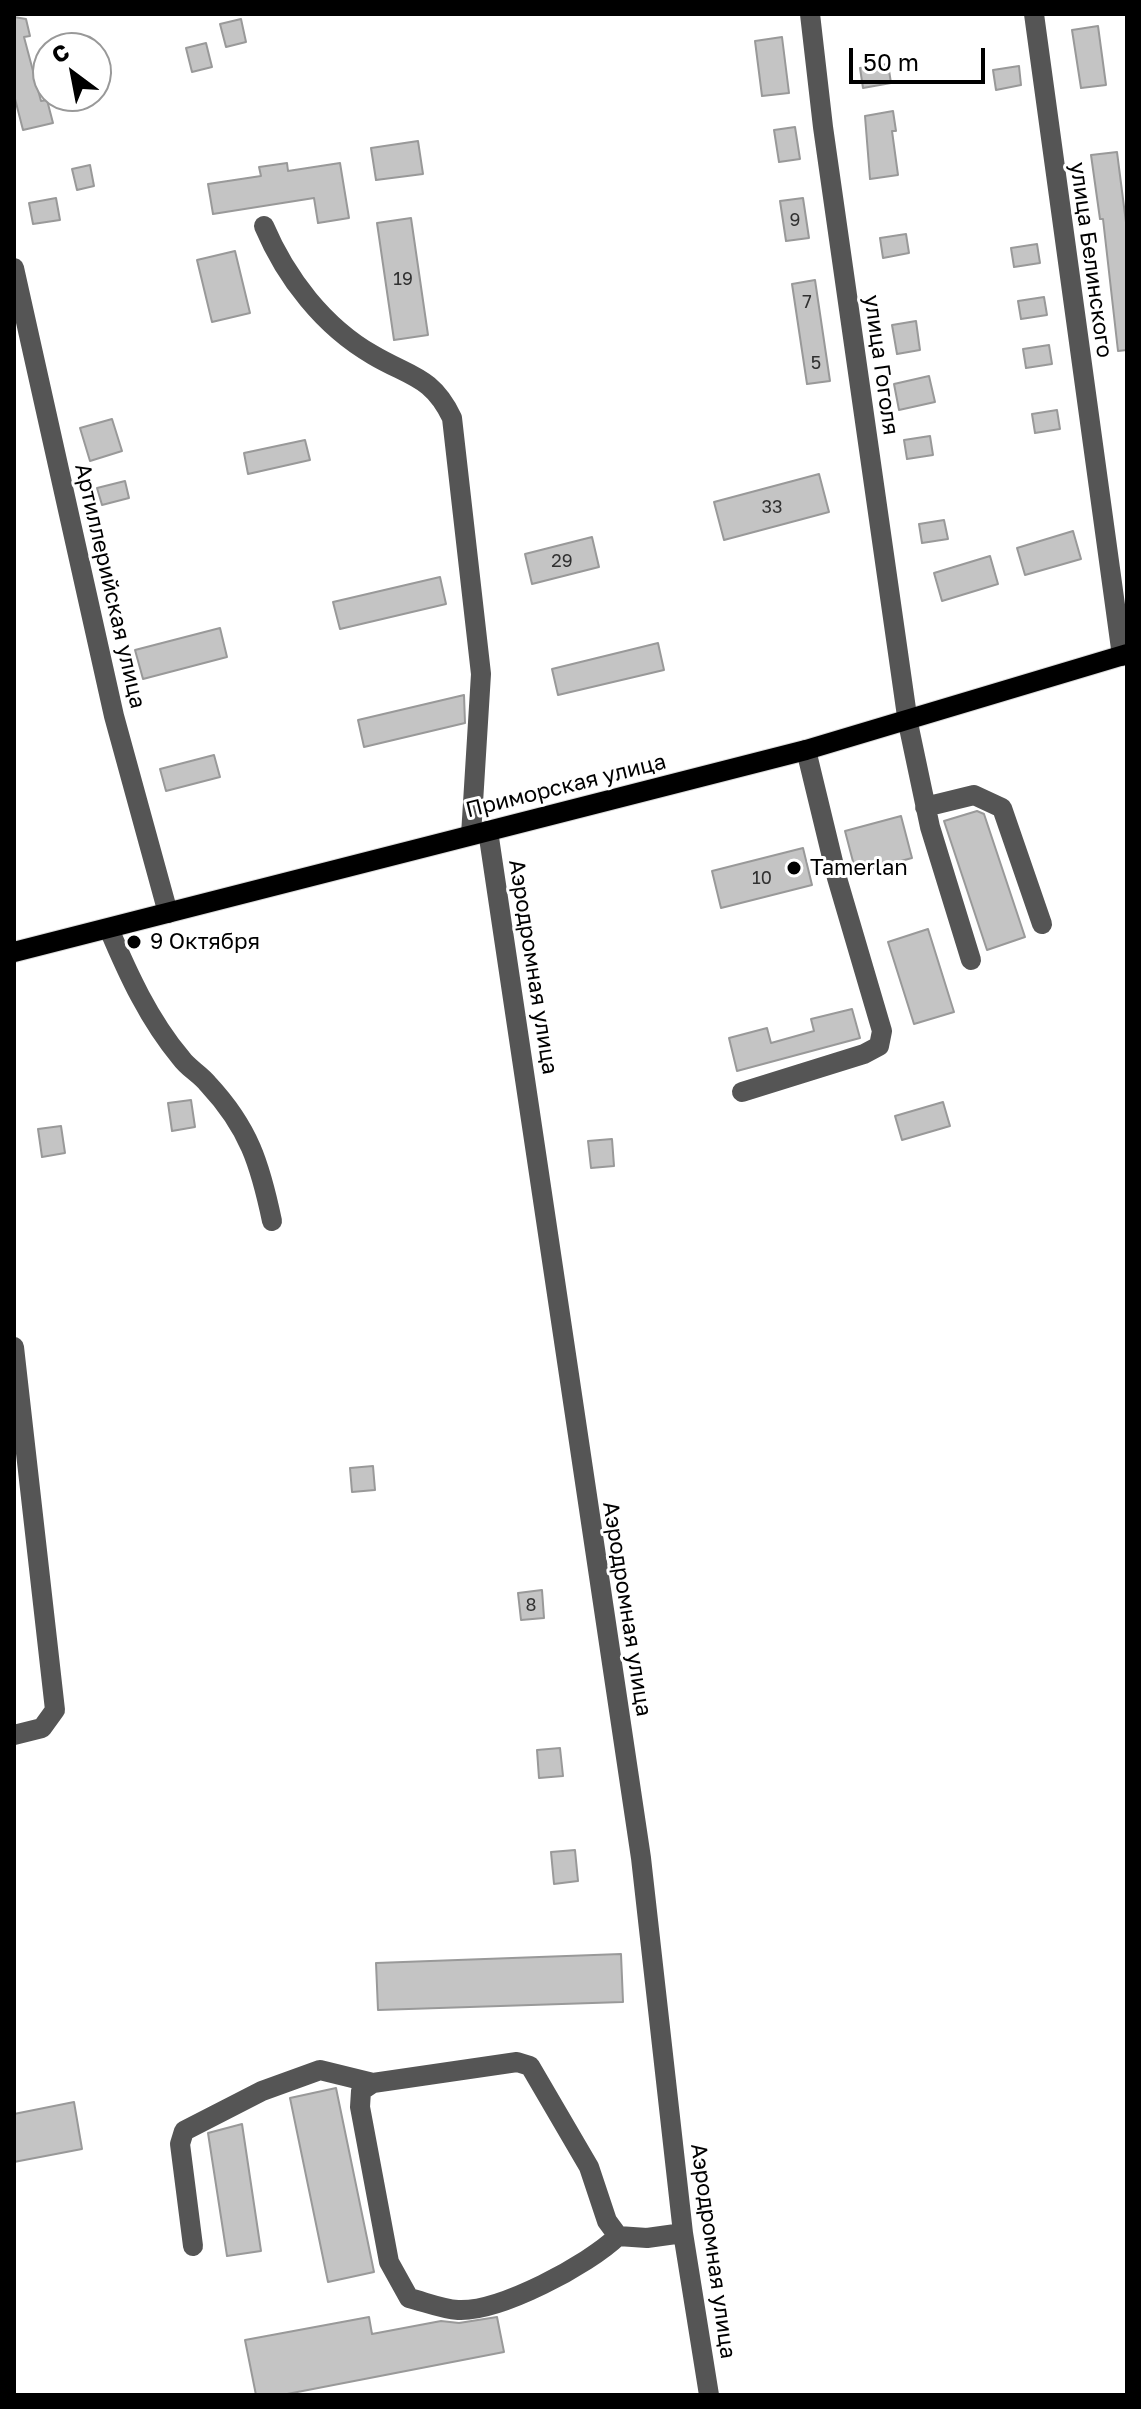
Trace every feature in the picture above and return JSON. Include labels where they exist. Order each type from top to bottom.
[{"type":"main road","name":"Приморская улица","points":[[14,952],[908,723],[1124,655]]},
{"type":"lane","name":"улица Гоголя","points":[[810,14],[823,127],[908,723],[925,807],[971,960]]},
{"type":"lane","name":"улица Белинского","points":[[1034,14],[1124,655]]},
{"type":"lane","name":"Аэродромная улица","points":[[264,226],[277,257],[308,299],[373,355],[422,379],[441,396],[452,418],[481,674],[479,833],[641,1858],[683,2233],[709,2395]]},
{"type":"lane","name":"Артиллерийская улица","points":[[14,268],[114,716],[168,913]]},
{"type":"lane","points":[[742,1092],[864,1054],[879,1046],[882,1031],[837,878],[806,750]]},
{"type":"lane","points":[[925,807],[974,795],[1002,808],[1042,924]]},
{"type":"lane","points":[[109,929],[139,996],[154,1019],[182,1060],[207,1082],[237,1118],[251,1143],[272,1221]]},
{"type":"lane","points":[[14,1347],[55,1710],[42,1728],[14,1735]]},
{"type":"lane","points":[[193,2246],[180,2144],[184,2131],[262,2091],[320,2070],[373,2083],[397,2082],[517,2062],[530,2066],[589,2167],[607,2221],[618,2236]]},
{"type":"lane","points":[[373,2083],[361,2091],[360,2107],[389,2262],[409,2298],[459,2310],[514,2297],[600,2254],[618,2236],[647,2238],[683,2233]]},
{"type":"building","points":[[14,17],[26,19],[30,36],[24,37],[32,67],[32,112],[50,112],[53,123],[23,130],[14,95]]},
{"type":"building","points":[[241,19],[246,42],[226,47],[220,24]]},
{"type":"building","points":[[1098,26],[1106,85],[1081,88],[1072,30]]},
{"type":"building","points":[[782,37],[789,93],[762,96],[755,41]]},
{"type":"building","points":[[206,43],[212,67],[192,72],[186,48]]},
{"type":"building","points":[[888,64],[891,83],[863,88],[860,68]]},
{"type":"building","points":[[1019,66],[1021,85],[996,90],[993,70]]},
{"type":"building","points":[[893,111],[896,131],[892,131],[898,175],[870,179],[865,116]]},
{"type":"building","points":[[795,127],[800,159],[779,162],[774,130]]},
{"type":"building","points":[[418,141],[423,174],[376,180],[371,148]]},
{"type":"building","points":[[1117,152],[1127,230],[1127,350],[1118,351],[1103,219],[1100,219],[1091,155]]},
{"type":"building","points":[[287,163],[288,171],[340,163],[349,218],[318,223],[314,198],[213,214],[208,184],[261,176],[259,167]]},
{"type":"building","points":[[90,165],[94,186],[77,190],[72,169]]},
{"type":"building","points":[[56,198],[60,220],[33,224],[29,203]]},
{"type":"building","points":[[803,198],[809,238],[786,241],[780,201]]},
{"type":"building","points":[[411,218],[428,335],[394,340],[377,223]]},
{"type":"building","points":[[906,234],[909,253],[883,258],[880,238]]},
{"type":"building","points":[[1037,244],[1040,263],[1014,267],[1011,248]]},
{"type":"building","points":[[235,251],[250,313],[212,322],[197,260]]},
{"type":"building","points":[[815,280],[830,381],[807,384],[792,284]]},
{"type":"building","points":[[1044,297],[1047,315],[1021,319],[1018,301]]},
{"type":"building","points":[[916,321],[920,350],[897,354],[892,325]]},
{"type":"building","points":[[1049,345],[1052,364],[1026,368],[1023,349]]},
{"type":"building","points":[[929,376],[935,402],[899,410],[894,384]]},
{"type":"building","points":[[1057,410],[1060,429],[1035,433],[1032,414]]},
{"type":"building","points":[[112,419],[122,451],[90,461],[80,428]]},
{"type":"building","points":[[930,436],[933,455],[907,459],[904,440]]},
{"type":"building","points":[[305,440],[310,460],[248,474],[244,453]]},
{"type":"building","points":[[819,474],[829,512],[724,540],[714,502]]},
{"type":"building","points":[[125,481],[129,498],[102,505],[97,488]]},
{"type":"building","points":[[944,520],[948,539],[922,543],[919,524]]},
{"type":"building","points":[[1073,531],[1081,559],[1025,575],[1017,548]]},
{"type":"building","points":[[592,537],[599,567],[532,584],[525,554]]},
{"type":"building","points":[[990,556],[998,584],[942,601],[934,573]]},
{"type":"building","points":[[440,577],[446,604],[340,629],[333,602]]},
{"type":"building","points":[[220,628],[227,657],[143,679],[135,650]]},
{"type":"building","points":[[658,643],[664,670],[558,695],[552,669]]},
{"type":"building","points":[[464,695],[465,723],[364,747],[358,720]]},
{"type":"building","points":[[214,755],[220,777],[166,791],[160,769]]},
{"type":"building","points":[[977,811],[984,814],[1025,937],[987,950],[944,821]]},
{"type":"building","points":[[901,816],[912,858],[856,873],[845,831]]},
{"type":"building","points":[[803,848],[812,885],[721,908],[712,871]]},
{"type":"building","points":[[928,929],[954,1012],[914,1024],[888,942]]},
{"type":"building","points":[[852,1009],[860,1038],[737,1071],[729,1038],[767,1028],[771,1043],[814,1031],[811,1019]]},
{"type":"building","points":[[191,1100],[195,1127],[172,1131],[168,1103]]},
{"type":"building","points":[[943,1102],[950,1126],[902,1140],[895,1116]]},
{"type":"building","points":[[61,1126],[65,1153],[42,1157],[38,1129]]},
{"type":"building","points":[[612,1139],[614,1166],[591,1168],[588,1141]]},
{"type":"building","points":[[373,1466],[375,1490],[352,1492],[350,1468]]},
{"type":"building","points":[[542,1590],[544,1618],[521,1620],[518,1593]]},
{"type":"building","points":[[560,1748],[563,1776],[539,1778],[537,1750]]},
{"type":"building","points":[[575,1850],[578,1881],[554,1884],[551,1852]]},
{"type":"building","points":[[621,1954],[623,2002],[378,2010],[376,1963]]},
{"type":"building","points":[[336,2088],[374,2272],[328,2282],[290,2098]]},
{"type":"building","points":[[74,2102],[82,2149],[14,2162],[14,2114]]},
{"type":"building","points":[[242,2124],[261,2251],[227,2256],[208,2133]]},
{"type":"building","points":[[369,2317],[372,2334],[441,2321],[459,2323],[497,2317],[504,2352],[282,2395],[256,2395],[245,2340]]},
{"type":"place","name":"Tamerlan","points":[[794,868]]},
{"type":"place","name":"9 Октября","points":[[134,942]]}]
